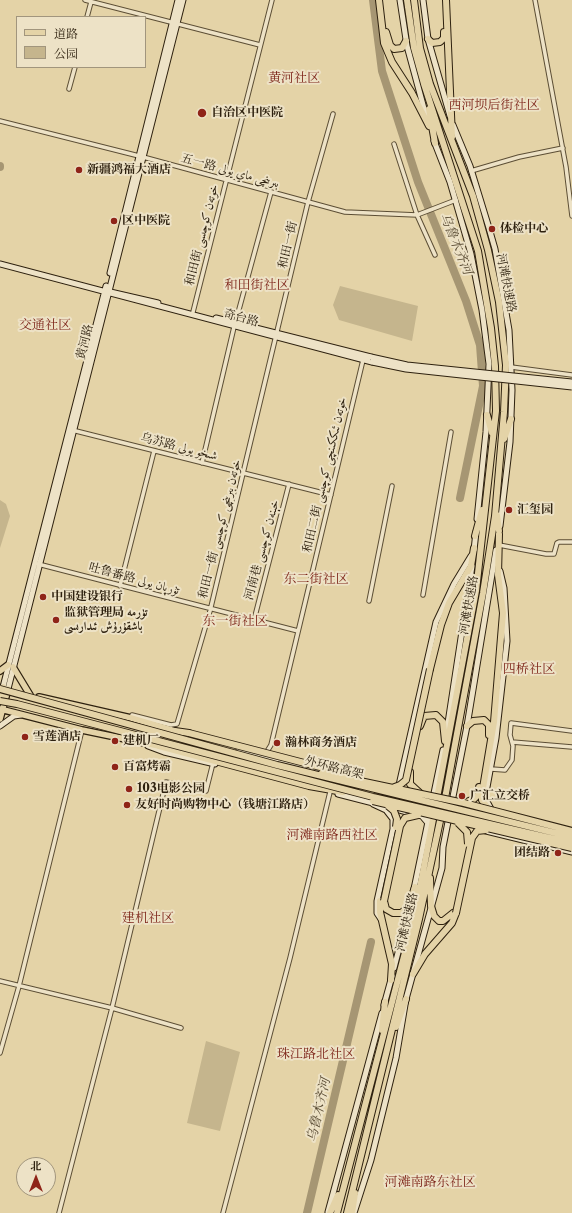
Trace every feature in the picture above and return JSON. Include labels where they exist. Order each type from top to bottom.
[{"type":"highway","points":[[379,0],[384,43],[392,62],[430,126]]},
{"type":"highway","points":[[383,0],[386,33],[390,45],[394,49],[399,49],[404,46],[406,41]]},
{"type":"highway","name":"河滩快速路","points":[[337,1213],[414,918],[430,838],[476,591],[496,411],[495,366],[491,328],[479,258],[464,204],[426,90],[414,48],[407,0]]},
{"type":"highway","name":"河滩快速路","points":[[346,1213],[386,1056],[430,870],[483,593],[496,506],[506,365],[499,302],[488,250],[473,196],[430,84],[420,48],[414,0]]},
{"type":"highway","points":[[444,0],[453,144]]},
{"type":"highway","points":[[428,39],[432,43],[438,43],[444,38],[444,0]]},
{"type":"highway","points":[[426,90],[434,143]]},
{"type":"highway","points":[[487,415],[493,440]]},
{"type":"highway","points":[[501,448],[511,419]]},
{"type":"highway","points":[[475,536],[487,491]]},
{"type":"highway","points":[[489,810],[482,800],[482,794],[494,722],[503,613],[498,562],[499,533],[496,506]]},
{"type":"highway","points":[[391,788],[400,785],[406,780],[441,625],[448,603],[471,566],[474,550]]},
{"type":"highway","name":"外环路高架","points":[[4,689],[277,765],[572,837]]},
{"type":"highway","name":"外环路高架","points":[[0,700],[373,797],[572,843]]},
{"type":"highway","points":[[422,795],[410,784],[409,778],[420,726],[424,716],[436,715],[441,718],[444,728],[445,741]]},
{"type":"highway","points":[[464,803],[474,799],[478,795],[489,740],[489,725],[484,720],[473,721],[467,726]]},
{"type":"highway","points":[[175,731],[189,733],[335,770],[355,779]]},
{"type":"highway","points":[[159,746],[309,786],[343,792]]},
{"type":"highway","points":[[277,765],[355,779],[422,795],[464,803],[572,832]]},
{"type":"highway","points":[[254,766],[387,805],[572,848]]},
{"type":"highway","points":[[387,805],[394,811],[398,819],[382,901],[383,922],[392,964],[391,980]]},
{"type":"highway","points":[[414,887],[408,908],[402,913],[393,913],[386,909],[382,901],[402,820],[409,816],[423,814]]},
{"type":"highway","points":[[430,870],[431,906],[434,916],[439,921],[447,919],[455,913],[468,837],[467,832],[457,822]]},
{"type":"highway","points":[[413,974],[425,954],[452,923],[472,838],[477,831],[490,829]]},
{"type":"highway","points":[[386,1056],[406,999]]},
{"type":"highway","points":[[380,1051],[385,1002]]},
{"type":"highway","points":[[329,1213],[350,1164]]},
{"type":"highway","points":[[353,1213],[358,1166]]},
{"type":"main road","points":[[0,671],[11,666],[30,695]]},
{"type":"main road","points":[[4,689],[131,718],[175,731]]},
{"type":"main road","points":[[0,700],[4,689]]},
{"type":"main road","points":[[0,719],[4,689]]},
{"type":"main road","points":[[1,709],[82,730],[159,746]]},
{"type":"street","points":[[85,0],[144,16]]},
{"type":"street","name":"黄河路","points":[[4,689],[107,292],[174,24],[178,0]]},
{"type":"street","name":"黄河路","points":[[174,24],[183,0]]},
{"type":"street","name":"和田街 خوتەن كوچىسى","points":[[193,312],[272,0]]},
{"type":"street","points":[[329,1213],[391,980],[414,887],[445,741],[474,550],[487,415],[489,364],[482,310],[471,254],[456,200],[434,143],[416,82],[406,41],[400,0]]},
{"type":"street","points":[[353,1213],[371,1160],[396,1058],[406,999],[442,868],[443,847],[467,726],[499,533],[511,419],[509,330],[495,250],[471,171],[452,123],[428,39],[423,0]]},
{"type":"street","points":[[535,0],[563,148],[572,216]]},
{"type":"street","points":[[87,16],[91,2]]},
{"type":"street","points":[[146,17],[260,45]]},
{"type":"street","points":[[69,89],[75,68]]},
{"type":"street","name":"和田一街","points":[[277,336],[308,202],[333,114]]},
{"type":"street","name":"五一路 بىرىنچى ماي يولى","points":[[0,121],[345,212],[417,215],[424,214],[456,200]]},
{"type":"street","points":[[394,144],[417,215],[435,255]]},
{"type":"street","points":[[471,171],[519,157],[563,148]]},
{"type":"street","points":[[566,167],[572,166]]},
{"type":"street","points":[[202,463],[235,325],[271,192]]},
{"type":"street","name":"奇台路","points":[[0,264],[372,360]]},
{"type":"street","name":"奇台路","points":[[107,292],[193,312],[235,325]]},
{"type":"street","name":"奇台路","points":[[277,336],[363,360],[372,360]]},
{"type":"street","name":"和田一街 خوتەن بىرىنچى كوچىسى","points":[[132,715],[172,725],[177,724],[211,609],[277,336]]},
{"type":"street","name":"和田二街 خوتەن ئىككىنچى كوچىسى","points":[[266,756],[298,631],[363,360]]},
{"type":"street","points":[[372,360],[572,382]]},
{"type":"street","points":[[372,360],[406,369],[572,387]]},
{"type":"street","points":[[511,367],[572,375]]},
{"type":"street","name":"乌苏路 شىخو يولى","points":[[71,430],[331,495]]},
{"type":"street","points":[[423,595],[451,432]]},
{"type":"street","points":[[120,586],[154,451]]},
{"type":"street","name":"河南巷 خېنەن كوچىسى","points":[[254,620],[289,484]]},
{"type":"street","points":[[369,601],[392,486]]},
{"type":"street","points":[[499,545],[546,554],[554,554],[557,543],[572,542]]},
{"type":"street","points":[[398,791],[436,622],[454,584],[474,550]]},
{"type":"street","points":[[498,562],[504,588],[507,641],[496,738],[485,798],[491,809],[501,818]]},
{"type":"street","name":"吐鲁番路 تۇرپان يولى","points":[[37,564],[298,631]]},
{"type":"street","points":[[0,726],[14,716],[23,715]]},
{"type":"street","points":[[491,769],[505,770],[512,760],[512,742],[510,735],[511,723],[572,730]]},
{"type":"street","points":[[0,1053],[19,986],[82,730]]},
{"type":"street","points":[[175,731],[398,791],[428,798],[433,797]]},
{"type":"street","points":[[138,742],[164,752],[363,800],[422,816],[428,823]]},
{"type":"street","points":[[512,742],[572,747]]},
{"type":"street","points":[[59,1213],[112,1008],[166,782],[206,791],[213,763]]},
{"type":"street","points":[[223,1213],[290,958],[330,792]]},
{"type":"street","points":[[454,797],[457,802],[467,810],[572,832]]},
{"type":"street","points":[[363,800],[386,810],[393,819],[393,829],[378,901],[377,913],[383,922]]},
{"type":"street","points":[[448,826],[461,824],[572,852]]},
{"type":"street","points":[[0,981],[112,1008],[181,1028]]},
{"type":"green space","points":[[340,286],[418,306],[412,341],[339,320],[333,305]]},
{"type":"green space","points":[[0,500],[6,504],[10,516],[0,548]]},
{"type":"green space","points":[[206,1041],[240,1052],[220,1131],[187,1123]]},
{"type":"waterway","name":"乌鲁木齐河","points":[[373,0],[382,71],[418,182],[466,301],[480,345],[483,386],[460,498]]},
{"type":"waterway","name":"乌鲁木齐河","points":[[307,1213],[371,942]]},
{"type":"place","name":"自治区中医院","points":[[202,113]]},
{"type":"place","name":"新疆鸿福大酒店","points":[[79,170]]},
{"type":"place","name":"区中医院","points":[[114,221]]},
{"type":"place","name":"体检中心","points":[[492,229]]},
{"type":"place","name":"汇玺园","points":[[509,510]]},
{"type":"place","name":"中国建设银行","points":[[43,597]]},
{"type":"place","name":"监狱管理局 تۈرمە باشقۇرۇش ئىدارىسى","points":[[56,620]]},
{"type":"place","name":"雪莲酒店","points":[[25,737]]},
{"type":"place","name":"建机厂","points":[[115,741]]},
{"type":"place","name":"瀚林商务酒店","points":[[277,743]]},
{"type":"place","name":"百富烤霸","points":[[115,767]]},
{"type":"place","name":"103电影公园","points":[[129,789]]},
{"type":"place","name":"广汇立交桥","points":[[462,796]]},
{"type":"place","name":"友好时尚购物中心（钱塘江路店）","points":[[127,805]]},
{"type":"place","name":"团结路","points":[[558,853]]},
{"type":"district","name":"黄河社区","points":[[294,78]]},
{"type":"district","name":"西河坝后街社区","points":[[494,105]]},
{"type":"district","name":"和田街社区","points":[[257,285]]},
{"type":"district","name":"交通社区","points":[[45,325]]},
{"type":"district","name":"东二街社区","points":[[316,579]]},
{"type":"district","name":"东一街社区","points":[[235,621]]},
{"type":"district","name":"四桥社区","points":[[529,669]]},
{"type":"district","name":"河滩南路西社区","points":[[332,835]]},
{"type":"district","name":"建机社区","points":[[148,918]]},
{"type":"district","name":"珠江路北社区","points":[[316,1054]]},
{"type":"district","name":"河滩南路东社区","points":[[430,1182]]}]
